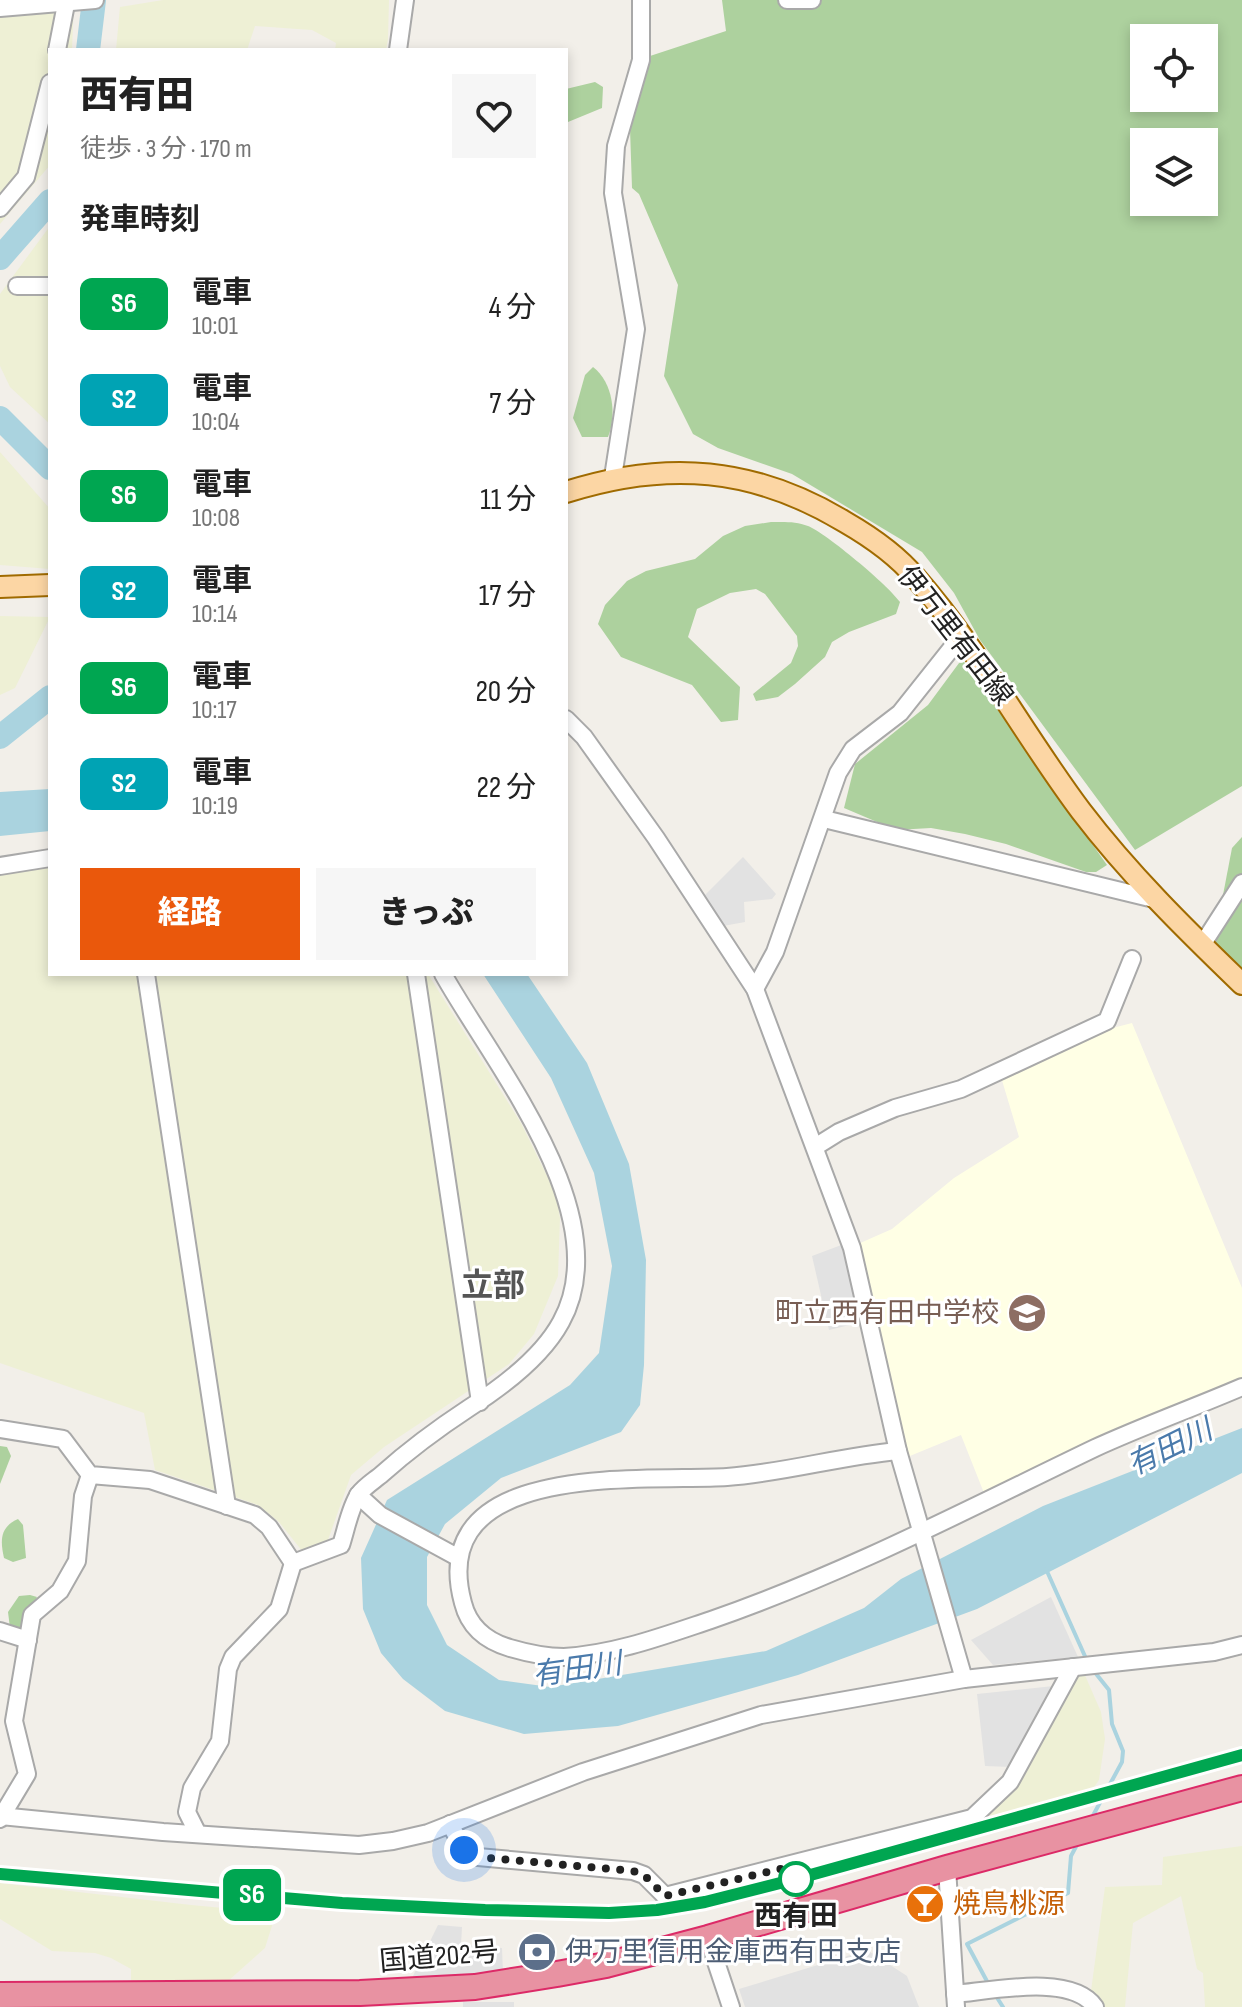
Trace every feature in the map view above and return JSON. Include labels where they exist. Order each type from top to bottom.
[{"type":"highway","name":"国道202号","points":[[0,1995],[360,2000],[475,1987],[606,1965],[1242,1788]]},
{"type":"main road","name":"伊万里有田線","points":[[568,491],[613,477],[716,473],[780,488],[873,538],[914,575],[962,635],[1082,811],[1158,900],[1242,984]]},
{"type":"main road","points":[[0,587],[48,585]]},
{"type":"street","points":[[0,8],[95,0]]},
{"type":"street","points":[[398,48],[405,0]]},
{"type":"street","points":[[613,477],[636,329],[613,193],[616,146],[641,60],[641,0]]},
{"type":"street","points":[[787,0],[812,0]]},
{"type":"street","points":[[57,48],[66,4]]},
{"type":"street","points":[[0,208],[26,177],[48,91]]},
{"type":"street","points":[[17,286],[48,286]]},
{"type":"street","points":[[755,989],[775,952],[838,773],[853,749],[900,713],[962,635]]},
{"type":"street","points":[[568,721],[584,737],[656,838],[755,989],[852,1248],[898,1451],[964,1679]]},
{"type":"street","points":[[824,819],[1158,900]]},
{"type":"street","points":[[0,866],[48,858]]},
{"type":"street","points":[[1202,945],[1242,883]]},
{"type":"street","points":[[815,1147],[839,1132],[895,1108],[961,1089],[1107,1021],[1132,959]]},
{"type":"street","points":[[146,976],[227,1506]]},
{"type":"street","points":[[416,976],[480,1402]]},
{"type":"street","points":[[293,1563],[341,1545],[358,1495],[418,1441],[480,1402],[540,1350],[562,1321],[572,1289],[575,1253],[568,1205],[545,1143],[444,976]]},
{"type":"street","points":[[898,1451],[731,1477],[591,1481],[517,1494],[493,1509],[466,1540],[459,1558],[458,1586],[464,1608],[483,1637],[530,1654],[563,1657],[631,1646],[785,1595],[920,1534],[1099,1446],[1242,1387]]},
{"type":"street","points":[[0,1429],[63,1439],[90,1475],[150,1480],[255,1515],[269,1527],[293,1563]]},
{"type":"street","points":[[90,1475],[83,1496],[77,1561],[60,1591],[32,1615],[14,1721],[27,1774],[0,1817],[359,1845],[393,1841],[450,1824],[583,1772],[761,1715],[964,1679],[1238,1646],[1242,1630]]},
{"type":"street","points":[[358,1495],[380,1515],[459,1558]]},
{"type":"street","points":[[197,1832],[187,1812],[192,1788],[220,1741],[228,1669],[233,1657],[279,1609],[293,1563]]},
{"type":"street","points":[[0,1631],[28,1640]]},
{"type":"street","points":[[450,1824],[464,1850],[478,1857],[633,1871],[644,1875],[665,1896],[785,1868],[972,1818],[1010,1782],[1073,1667]]},
{"type":"street","points":[[947,1868],[955,2000],[1029,1987],[1069,1989],[1083,1995],[1095,2007]]},
{"type":"street","points":[[708,1938],[731,2007]]},
{"type":"shaded area","points":[[0,0],[74,0],[72,48],[48,48],[48,167],[0,224]]},
{"type":"shaded area","points":[[163,0],[389,0],[388,39],[386,48],[335,48],[336,43],[312,30],[255,26],[248,48],[116,48],[120,7]]},
{"type":"shaded area","points":[[48,229],[48,422],[10,387],[0,366],[0,294]]},
{"type":"shaded area","points":[[0,452],[48,507],[48,569],[0,565]]},
{"type":"shaded area","points":[[0,616],[48,617],[15,688],[0,695]]},
{"type":"shaded area","points":[[743,857],[776,894],[772,899],[744,902],[745,922],[723,926],[703,897]]},
{"type":"shaded area","points":[[48,868],[48,976],[429,976],[521,1123],[556,1194],[560,1218],[558,1276],[534,1334],[509,1364],[384,1447],[351,1475],[328,1540],[303,1552],[279,1522],[258,1505],[155,1470],[144,1413],[0,1363],[0,872]]},
{"type":"shaded area","points":[[1132,1023],[1242,1288],[1242,1384],[1102,1440],[984,1493],[961,1435],[905,1458],[858,1244],[892,1229],[954,1178],[1019,1137],[1001,1077],[1097,1032]]},
{"type":"shaded area","points":[[844,1244],[862,1322],[829,1330],[812,1256]]},
{"type":"shaded area","points":[[1051,1597],[1078,1657],[993,1665],[971,1640]]},
{"type":"shaded area","points":[[1084,1673],[1101,1712],[1105,1739],[1099,1780],[1090,1793],[986,1823],[984,1815],[1077,1676]]},
{"type":"shaded area","points":[[1063,1685],[1011,1767],[985,1766],[977,1694]]},
{"type":"shaded area","points":[[1242,1846],[1242,2007],[1205,2007],[1203,1973],[1197,1969],[1181,1896],[1133,1923],[1125,2007],[1100,2007],[1091,1991],[1105,1887],[1162,1885],[1163,1857]]},
{"type":"shaded area","points":[[0,1883],[276,1913],[265,1948],[228,1981],[131,1981],[131,1969],[111,1958],[95,1953],[52,1951],[0,1919]]},
{"type":"shaded area","points":[[438,1925],[462,1927],[461,1945],[502,1948],[503,1973],[461,1979],[413,1976]]},
{"type":"shaded area","points":[[867,1950],[907,1976],[919,2007],[745,2007],[739,1989]]},
{"type":"shaded area","points":[[463,2002],[514,2002],[514,2007],[463,2007]]},
{"type":"green space","points":[[722,0],[1242,0],[1242,786],[1135,850],[980,640],[954,593],[922,552],[792,474],[718,448],[693,434],[664,376],[678,285],[639,194],[632,188],[629,99],[650,56],[726,31]]},
{"type":"green space","points":[[595,82],[603,87],[602,108],[568,122],[568,89]]},
{"type":"green space","points":[[593,367],[605,381],[611,399],[612,419],[608,437],[582,437],[573,418],[585,375]]},
{"type":"green space","points":[[771,522],[799,523],[817,531],[871,573],[900,602],[896,614],[832,642],[825,657],[778,697],[756,701],[753,694],[791,663],[798,646],[797,636],[765,594],[756,589],[730,593],[697,609],[688,637],[740,687],[738,720],[721,722],[692,685],[621,657],[598,624],[605,605],[627,581],[646,571],[695,559],[723,536],[745,526]]},
{"type":"green space","points":[[962,659],[1107,865],[1096,872],[1086,872],[1006,844],[965,834],[931,828],[896,830],[844,808],[855,764],[928,705]]},
{"type":"green space","points":[[1242,837],[1242,987],[1214,942],[1232,848]]},
{"type":"green space","points":[[0,1446],[7,1447],[11,1456],[0,1484]]},
{"type":"green space","points":[[18,1519],[23,1525],[26,1558],[13,1562],[4,1558],[2,1540],[8,1526]]},
{"type":"green space","points":[[19,1596],[37,1597],[17,1632],[10,1628],[8,1612]]},
{"type":"water","points":[[48,789],[48,831],[0,836],[0,792]]},
{"type":"water","points":[[484,976],[528,976],[587,1063],[629,1164],[646,1260],[640,1405],[621,1432],[501,1478],[445,1524],[427,1557],[427,1605],[447,1645],[499,1680],[550,1687],[766,1651],[864,1608],[901,1579],[1043,1506],[1242,1428],[1242,1473],[977,1609],[798,1675],[618,1726],[524,1734],[445,1711],[403,1679],[381,1653],[363,1609],[361,1558],[387,1500],[570,1385],[599,1353],[612,1266],[594,1173],[551,1078]]},
{"type":"waterway","points":[[88,48],[94,0]]},
{"type":"waterway","points":[[0,258],[48,203]]},
{"type":"waterway","points":[[0,418],[48,466]]},
{"type":"waterway","points":[[0,737],[48,699]]},
{"type":"waterway","points":[[1046,1569],[1088,1663]]},
{"type":"waterway","points":[[1090,1821],[1122,1762],[1123,1751],[1112,1724],[1109,1690],[1093,1670]]},
{"type":"waterway","points":[[989,1985],[967,1944],[1068,1893],[1071,1856],[1078,1843]]},
{"type":"waterway","points":[[996,1996],[1003,2007]]},
{"type":"railway","points":[[0,1874],[342,1903],[513,1912],[657,1910],[705,1902],[796,1879],[1242,1755]]},
{"type":"train","name":"S6","points":[[0,1874],[342,1903],[513,1912],[657,1910],[705,1902],[796,1879],[909,1845],[1242,1755]]},
{"type":"place","name":"町立西有田中学校","points":[[1027,1313]]},
{"type":"place","name":"西有田","points":[[796,1879]]},
{"type":"place","name":"焼鳥桃源","points":[[925,1904]]},
{"type":"place","name":"伊万里信用金庫西有田支店","points":[[537,1952]]},
{"type":"district","name":"立部","points":[[493,1286]]},
{"type":"route","points":[[464,1850],[478,1857],[633,1871],[644,1875],[665,1896],[785,1868],[796,1879]]},
{"type":"water label","name":"有田川","points":[[1170,1448]]},
{"type":"water label","name":"有田川","points":[[577,1670]]}]
